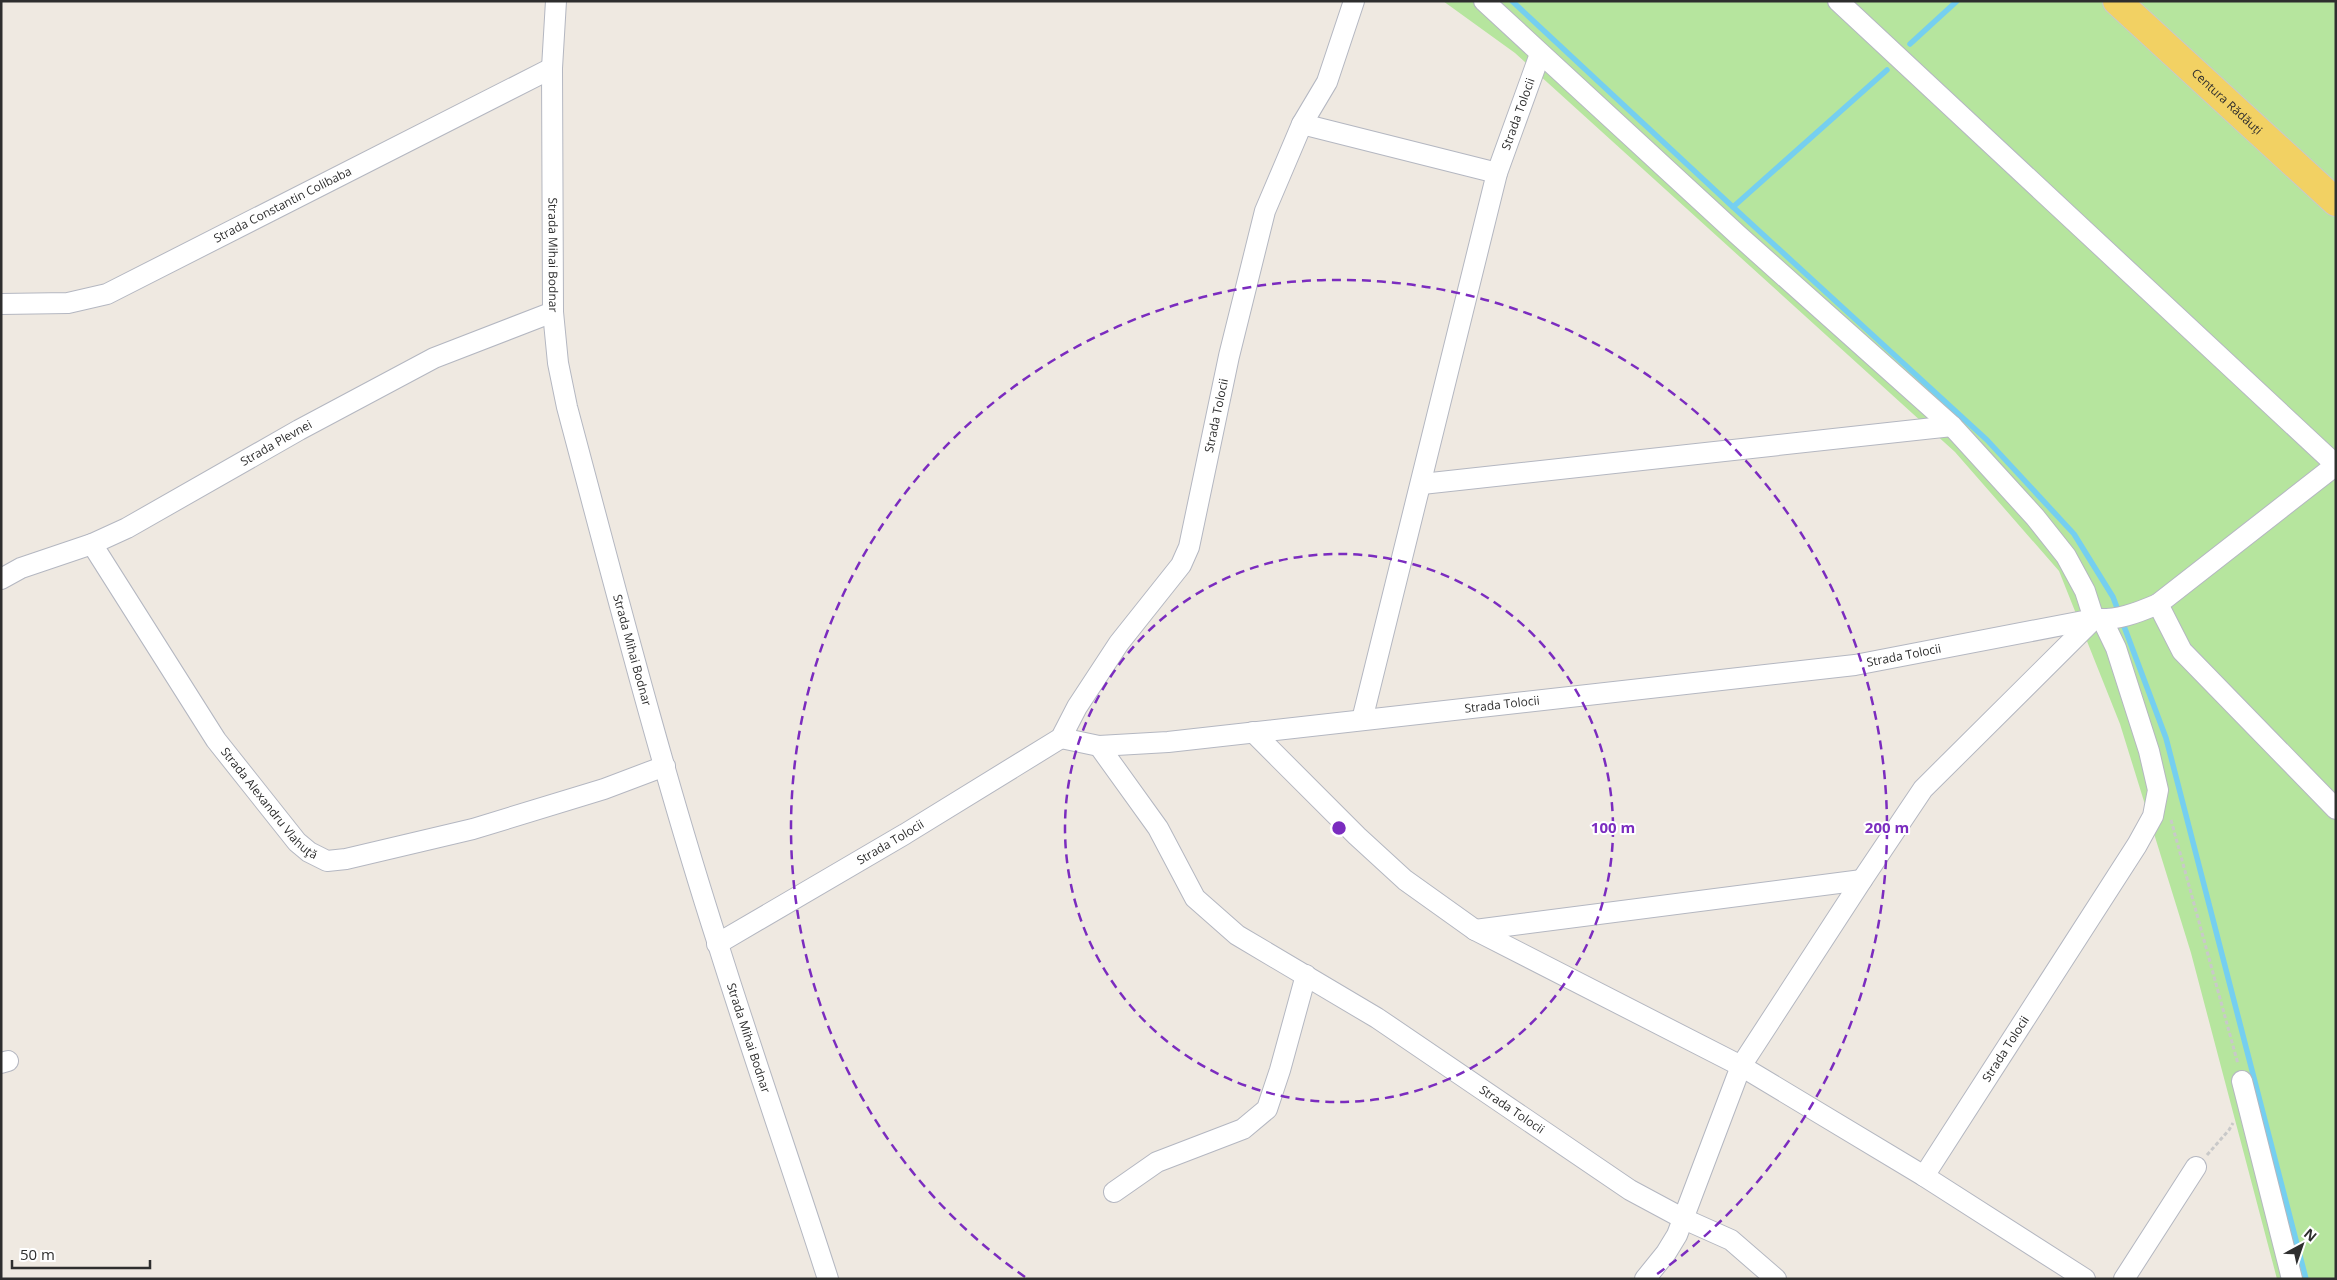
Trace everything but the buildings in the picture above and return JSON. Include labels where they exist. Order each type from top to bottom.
[{"type":"main road","name":"Centura Rădăuți","points":[[2116,1],[2336,202]]},
{"type":"street","name":"Strada Mihai Bodnar","points":[[556,1],[552,68],[554,312],[558,364],[567,407],[641,685],[717,944],[828,1279]]},
{"type":"street","name":"Strada Tolocii","points":[[717,944],[905,834],[1061,738],[1077,707],[1119,643],[1181,565],[1189,547],[1229,356],[1265,211],[1302,124],[1327,82],[1354,1]]},
{"type":"street","points":[[1484,1],[1738,235],[1952,426],[2035,517],[2066,556],[2102,619]]},
{"type":"street","points":[[1645,1279],[1666,1253],[1684,1219],[1741,1066],[1923,789],[2102,619],[2132,614],[2158,604],[2336,465],[1838,1]]},
{"type":"street","name":"Strada Tolocii","points":[[1362,720],[1422,484],[1497,174],[1540,54]]},
{"type":"street","name":"Strada Constantin Colibaba","points":[[1,304],[68,303],[107,294],[552,68]]},
{"type":"street","points":[[1302,124],[1497,174]]},
{"type":"street","name":"Strada Plevnei","points":[[1,578],[20,568],[92,544],[127,528],[300,430],[434,358],[554,312]]},
{"type":"street","points":[[1422,484],[1952,426]]},
{"type":"street","name":"Strada Alexandru Vlahuţă","points":[[92,544],[216,740],[297,842],[327,861],[346,859],[473,829],[604,789],[665,766]]},
{"type":"street","points":[[2158,604],[2166,625],[2182,652],[2336,809]]},
{"type":"street","name":"Strada Tolocii","points":[[1061,738],[1099,746],[1168,742],[1855,665],[2102,619],[2119,657],[2149,751],[2158,790],[2153,816],[1924,1176]]},
{"type":"street","points":[[1253,732],[1357,836],[1405,880],[1475,930],[1741,1066],[1924,1176],[2085,1279]]},
{"type":"street","name":"Strada Tolocii","points":[[1099,746],[1158,828],[1195,898],[1237,935],[1376,1018],[1630,1190],[1684,1219],[1730,1240],[1776,1279]]},
{"type":"street","points":[[1475,930],[1862,880]]},
{"type":"street","points":[[1114,1192],[1157,1162],[1243,1129],[1267,1109],[1280,1070],[1306,975]]},
{"type":"street","points":[[2242,1080],[2292,1279]]},
{"type":"street","points":[[2124,1279],[2196,1167]]},
{"type":"path","points":[[2158,790],[2176,829],[2242,1080]]},
{"type":"path","points":[[2196,1167],[2230,1130],[2238,1115]]},
{"type":"green space","points":[[1443,1],[2336,1],[2336,1279],[2277,1279],[2191,953],[2120,724],[2059,571],[1955,452],[1515,53]]},
{"type":"waterway","points":[[1512,1],[1987,440],[2074,534],[2113,597],[2166,738],[2306,1279]]},
{"type":"waterway","points":[[1910,44],[1957,1]]},
{"type":"waterway","points":[[1733,207],[1887,70]]}]
